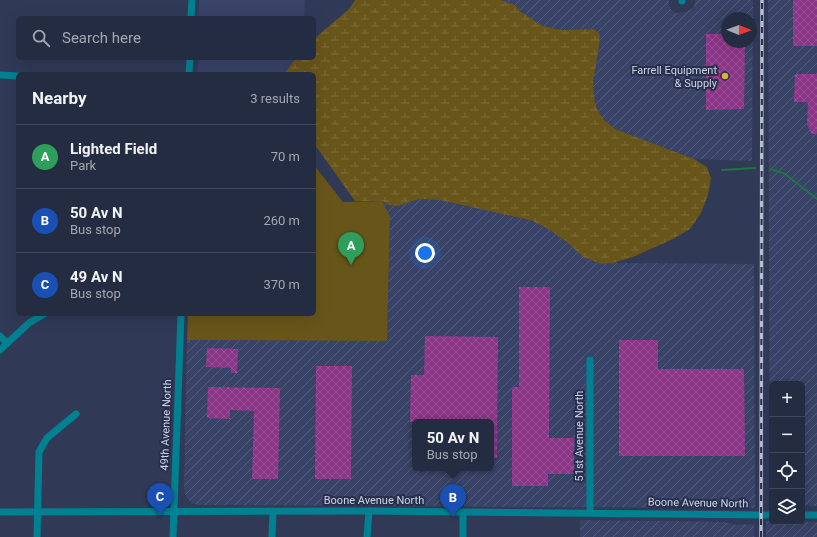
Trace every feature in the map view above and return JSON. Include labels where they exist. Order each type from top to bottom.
[{"type":"street","points":[[191,16],[192,0]]},
{"type":"street","points":[[189,72],[190,60]]},
{"type":"street","points":[[0,75],[16,76]]},
{"type":"street","points":[[0,350],[28,323],[40,316]]},
{"type":"street","name":"49th Avenue North","points":[[174,537],[181,316]]},
{"type":"street","points":[[0,336],[7,343]]},
{"type":"street","name":"51st Avenue North","points":[[590,360],[590,512]]},
{"type":"street","points":[[37,537],[39,452],[47,438],[76,414]]},
{"type":"street","points":[[367,537],[368,511]]},
{"type":"street","name":"Boone Avenue North","points":[[0,512],[368,511],[769,515]]},
{"type":"street","points":[[272,537],[273,512]]},
{"type":"street","points":[[463,512],[463,537]]},
{"type":"street","points":[[805,515],[817,515]]},
{"type":"shaded area","points":[[199,0],[305,0],[304,16],[199,16]]},
{"type":"shaded area","points":[[501,0],[669,0],[669,6],[677,13],[686,12],[693,8],[695,0],[753,0],[753,12],[721,12],[721,48],[753,48],[752,161],[694,159],[615,129],[603,119],[595,105],[593,82],[599,47],[594,29],[561,30],[543,26],[521,12],[515,5]]},
{"type":"shaded area","points":[[768,0],[817,0],[817,506],[805,505],[805,381],[770,381]]},
{"type":"shaded area","points":[[198,60],[294,60],[286,72],[197,72]]},
{"type":"shaded area","points":[[419,199],[440,200],[533,221],[550,230],[568,243],[583,257],[601,264],[754,264],[755,508],[198,505],[192,503],[187,498],[184,490],[187,340],[387,341],[390,216],[382,201],[389,205],[398,206]]},
{"type":"shaded area","points":[[580,520],[724,522],[737,525],[754,524],[754,537],[580,537]]},
{"type":"shaded area","points":[[766,521],[769,521],[769,525],[805,525],[805,522],[817,522],[817,537],[766,537]]},
{"type":"green space","points":[[355,0],[501,0],[515,5],[521,12],[543,26],[561,30],[594,29],[600,35],[593,82],[595,105],[603,119],[615,129],[694,159],[707,167],[711,178],[708,195],[701,213],[690,229],[673,239],[633,257],[613,263],[601,264],[583,257],[568,243],[550,230],[533,221],[440,200],[419,199],[398,206],[389,205],[382,201],[355,201],[316,146],[316,72],[286,72],[294,60],[316,60],[316,37],[349,9]]},
{"type":"green space","points":[[316,168],[343,202],[382,201],[390,216],[387,341],[187,340],[188,316],[316,316]]},
{"type":"building","points":[[793,0],[817,0],[817,46],[793,46]]},
{"type":"building","name":"Farrell Equipment & Supply","points":[[706,34],[721,34],[721,48],[745,48],[744,109],[706,110]]},
{"type":"building","points":[[795,74],[817,74],[817,134],[812,134],[807,125],[808,102],[794,102]]},
{"type":"building","points":[[519,287],[550,287],[549,438],[574,438],[574,474],[548,474],[548,486],[512,486],[512,387],[519,387]]},
{"type":"building","points":[[425,336],[498,337],[497,458],[494,458],[494,419],[412,419],[412,422],[410,422],[411,375],[424,375]]},
{"type":"building","points":[[619,340],[658,340],[658,369],[744,369],[745,456],[619,456]]},
{"type":"building","points":[[207,348],[238,349],[237,373],[231,373],[231,368],[206,367]]},
{"type":"building","points":[[316,366],[352,366],[351,479],[315,479]]},
{"type":"building","points":[[208,387],[280,388],[278,479],[252,479],[254,411],[230,410],[230,419],[207,418]]},
{"type":"waterway","points":[[722,170],[755,168]]},
{"type":"waterway","points":[[771,169],[785,174],[817,199]]},
{"type":"railway","points":[[761,537],[762,0]]},
{"type":"place","name":"Farrell Equipment & Supply","points":[[725,76]]},
{"type":"place","name":"Lighted Field","points":[[351,265]]},
{"type":"place","name":"49 Av N","points":[[160,516]]},
{"type":"place","name":"50 Av N","points":[[453,517]]}]
